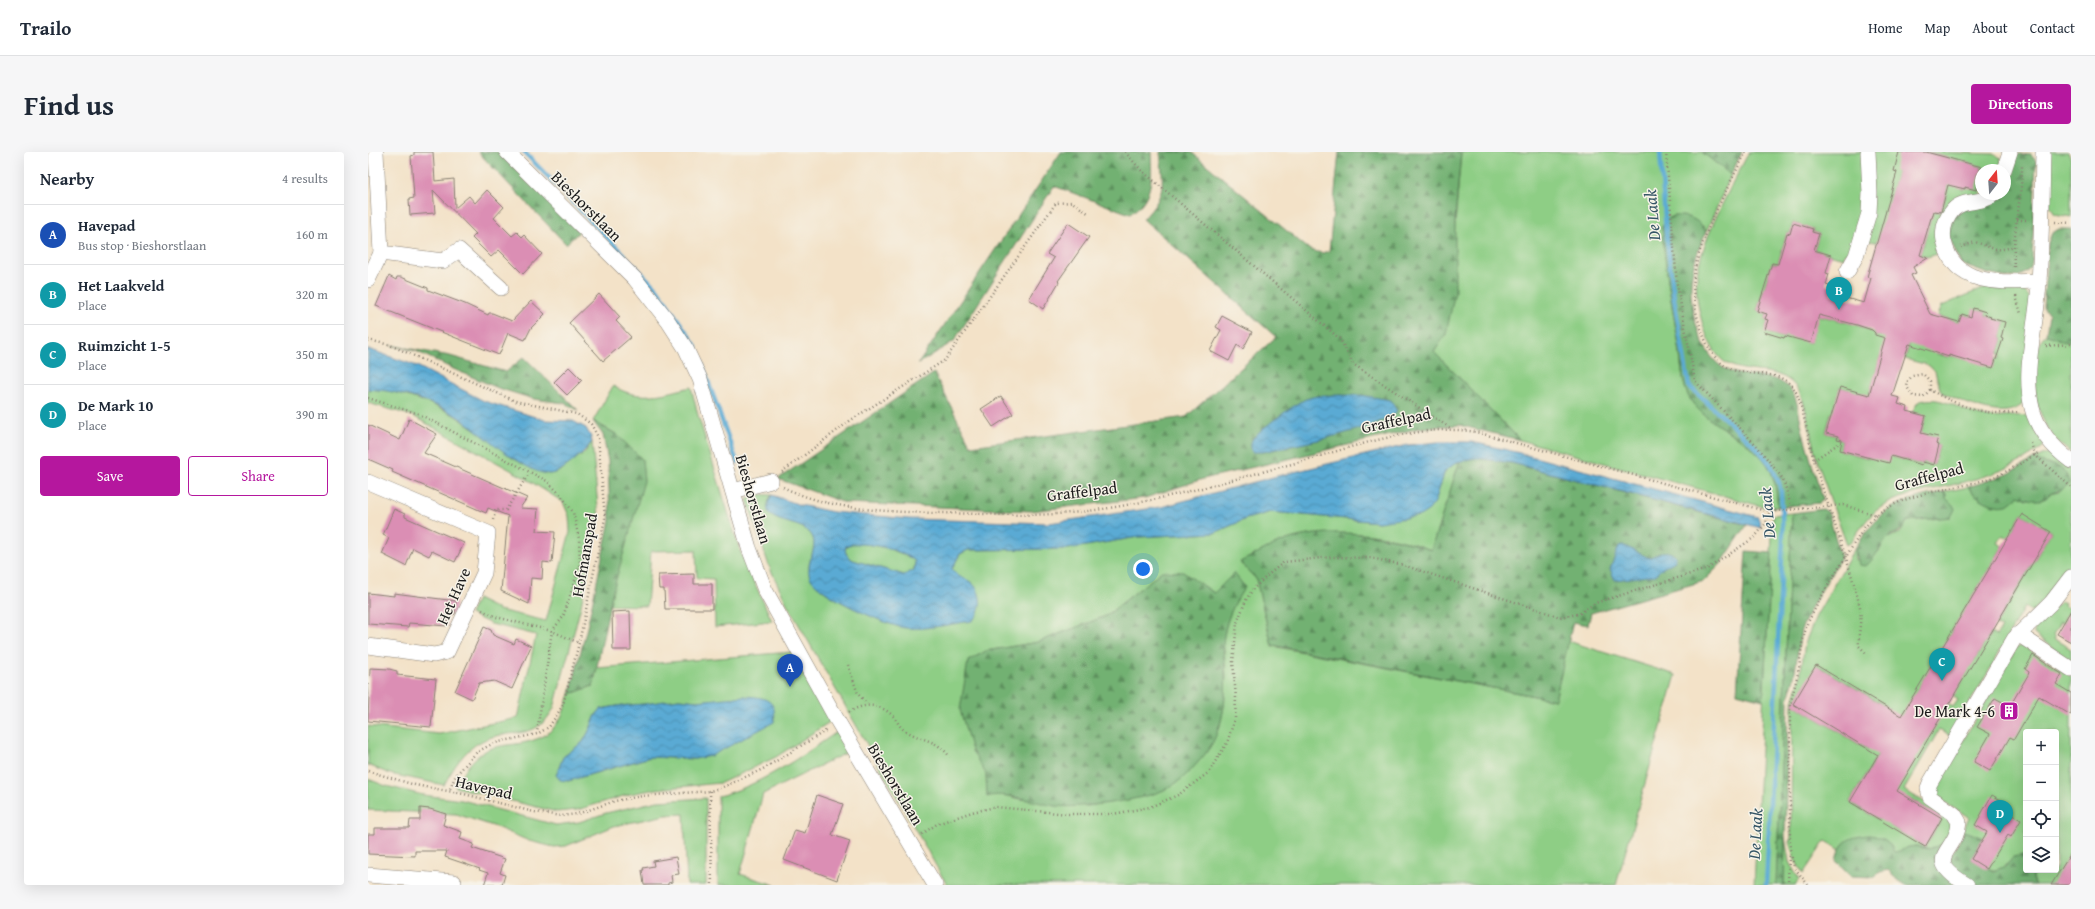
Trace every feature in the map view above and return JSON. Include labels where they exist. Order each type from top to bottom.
[{"type":"street","points":[[368,280],[381,253],[376,152]]},
{"type":"street","name":"Bieshorstlaan","points":[[507,152],[635,279],[672,327],[686,349],[700,379],[749,548],[765,590],[838,721],[935,885]]},
{"type":"street","points":[[1847,272],[1856,256],[1869,213],[1870,193],[1868,152]]},
{"type":"street","points":[[2043,152],[2039,281],[2029,382],[2032,408],[2038,423],[2053,445],[2071,460]]},
{"type":"street","points":[[2009,164],[2016,156]]},
{"type":"street","points":[[1983,200],[1962,203],[1951,212],[1945,222],[1944,235],[1949,254],[1953,261],[1966,273],[1985,281],[2039,281]]},
{"type":"street","points":[[381,253],[443,261],[459,250],[501,288]]},
{"type":"street","points":[[733,491],[771,481]]},
{"type":"street","points":[[368,482],[488,533]]},
{"type":"street","name":"Het Have","points":[[368,646],[434,655],[447,652],[484,573],[488,533]]},
{"type":"street","points":[[1967,885],[1953,876],[1944,866],[1945,854],[1959,826],[1958,817],[1933,801],[1930,797],[1928,788],[2009,647],[2018,634],[2051,603],[2071,577]]},
{"type":"street","points":[[2018,634],[2071,669]]},
{"type":"street","points":[[368,875],[419,877],[454,882],[454,885]]},
{"type":"path","points":[[1125,152],[1141,170],[1340,339],[1353,364],[1450,428]]},
{"type":"path","points":[[1666,152],[1677,284],[1695,381],[1745,436],[1757,446],[1774,467],[1783,479],[1792,509]]},
{"type":"path","points":[[1746,152],[1714,218],[1699,255],[1694,286],[1696,311],[1709,348],[1724,366],[1737,371],[1776,377],[1788,383],[1793,388],[1799,399],[1814,460],[1846,556],[1860,609],[1859,646],[1866,653]]},
{"type":"path","points":[[2016,156],[2021,189],[2017,220]]},
{"type":"path","points":[[771,481],[851,420],[946,360],[1056,203],[1072,202],[1088,213]]},
{"type":"path","points":[[1949,254],[1975,242],[1993,250],[2014,246]]},
{"type":"path","name":"Hofmanspad","points":[[368,340],[390,345],[515,400],[577,414],[591,424],[598,437],[605,518],[579,643],[559,713],[549,726],[536,734],[494,743],[477,752],[456,775],[449,791]]},
{"type":"path","points":[[2032,346],[2071,344]]},
{"type":"path","points":[[1923,374],[1930,381],[1930,390],[1923,397],[1913,396],[1907,387],[1908,381],[1912,376],[1923,374]]},
{"type":"path","points":[[1930,390],[1968,408],[1989,414],[2018,412],[2032,408]]},
{"type":"path","points":[[368,398],[419,414],[529,473],[547,481],[561,495],[573,512],[579,539],[580,565],[563,617],[552,631],[536,734]]},
{"type":"path","name":"Graffelpad","points":[[771,481],[804,496],[844,507],[920,512],[1032,515],[1070,513],[1154,500],[1399,436],[1450,428],[1476,432],[1770,511],[1829,505],[1850,506],[1876,515],[1904,498],[1991,478],[2053,445]]},
{"type":"path","points":[[1814,460],[1838,444]]},
{"type":"path","points":[[2035,455],[2071,487]]},
{"type":"path","points":[[488,533],[496,510],[506,510],[529,473]]},
{"type":"path","points":[[910,842],[937,824],[972,812],[996,807],[1068,814],[1113,814],[1150,807],[1178,795],[1208,772],[1227,743],[1235,718],[1236,698],[1233,662],[1237,623],[1246,600],[1253,589],[1284,562],[1331,557],[1371,558],[1402,565],[1560,616],[1579,614],[1595,603],[1707,569],[1755,537],[1766,523],[1770,511]]},
{"type":"path","points":[[1788,885],[1790,705],[1799,669],[1802,643],[1807,624],[1846,556],[1876,515]]},
{"type":"path","points":[[470,605],[496,617],[552,631],[579,643]]},
{"type":"path","points":[[848,665],[858,694],[867,704],[876,705],[892,714],[904,730],[929,740],[943,748],[950,757]]},
{"type":"path","name":"Havepad","points":[[368,771],[394,780],[449,791],[544,814],[561,816],[577,814],[615,802],[642,796],[710,791],[723,787],[762,769],[838,721],[852,710],[867,704]]},
{"type":"path","points":[[710,791],[712,885]]},
{"type":"path","points":[[1789,842],[1792,862],[1808,885]]},
{"type":"green space","points":[[478,152],[500,152],[579,232],[566,244]]},
{"type":"green space","points":[[1061,152],[1151,152],[1152,170],[1150,186],[1144,201],[1130,214],[1054,186],[954,341],[918,364]]},
{"type":"green space","points":[[1160,152],[1191,152],[1310,250],[1322,253],[1329,251],[1339,152],[1461,152],[1455,219],[1455,292],[1446,334],[1434,352],[1520,440],[1459,425],[1420,428],[1203,479],[1145,498],[1031,511],[845,503],[778,479],[934,373],[971,446],[1186,417],[1276,337],[1143,219],[1156,203],[1162,188]],"holes":[[[1318,396],[1337,396],[1371,425],[1263,452],[1258,434],[1291,408]]]},
{"type":"green space","points":[[1461,152],[1702,152],[1731,175],[1706,232],[1703,226],[1674,216],[1666,220],[1662,227],[1668,284],[1683,380],[1688,395],[1701,412],[1759,454],[1773,477],[1778,507],[1764,507],[1520,440],[1434,352],[1446,334]]},
{"type":"green space","points":[[1702,152],[1742,152],[1731,175]]},
{"type":"green space","points":[[1749,152],[1864,152],[1867,193],[1853,255],[1845,253],[1844,258],[1814,250],[1819,234],[1812,232],[1813,229],[1793,223],[1790,234],[1787,233],[1778,264],[1772,263],[1757,311],[1767,314],[1765,319],[1768,320],[1765,332],[1784,338],[1785,335],[1811,343],[1818,315],[1857,325],[1875,333],[1875,335],[1889,338],[1880,357],[1869,396],[1840,387],[1834,414],[1831,413],[1826,433],[1838,436],[1837,439],[1842,440],[1840,450],[1868,458],[1891,456],[1922,465],[1923,462],[1934,465],[1939,445],[1936,444],[1937,437],[1921,433],[1926,416],[1912,412],[1918,402],[1926,400],[1942,401],[1974,414],[1988,417],[2028,416],[2045,443],[2044,446],[2021,461],[1983,477],[1908,495],[1884,505],[1873,514],[1847,545],[1819,467],[1800,392],[1789,380],[1781,376],[1772,373],[1735,367],[1722,360],[1710,343],[1701,316],[1697,297],[1699,263],[1710,231]]},
{"type":"green space","points":[[1872,152],[1899,152],[1897,172],[1878,243],[1866,240]]},
{"type":"green space","points":[[1926,152],[1994,154],[2001,158],[2001,164],[1975,165]]},
{"type":"green space","points":[[2049,152],[2068,152],[2071,160],[2071,217],[2055,214],[2050,207]]},
{"type":"green space","points":[[2019,154],[2031,155],[2036,161],[2032,264],[2027,272],[2019,276],[2010,277],[1989,274],[1961,264],[1948,235],[1956,213],[1985,200],[2011,200],[2010,164]]},
{"type":"green space","points":[[1975,177],[1975,200],[1976,200],[1940,246],[1936,254],[1927,257],[1920,255],[1931,218],[1934,211],[1941,212],[1949,183],[1964,189]]},
{"type":"green space","points":[[1674,216],[1684,216],[1693,219],[1700,224],[1706,232],[1694,264],[1691,287],[1694,316],[1704,345],[1712,357],[1721,366],[1732,372],[1778,380],[1793,393],[1797,404],[1805,441],[1823,499],[1820,503],[1778,507],[1773,477],[1759,454],[1701,412],[1688,395],[1683,380],[1662,227],[1666,220]]},
{"type":"green space","points":[[2059,229],[2071,229],[2071,342],[2046,335],[2049,315],[2043,307],[2048,243],[2052,233]]},
{"type":"green space","points":[[1994,286],[2021,289],[2029,296],[2031,302],[2024,403],[2016,409],[2006,411],[1984,409],[1943,393],[1940,389],[1935,371],[1928,365],[1905,359],[1910,341],[1938,352],[1937,354],[1948,357],[1949,355],[1993,367],[1996,358],[1999,359],[2000,355],[1998,355],[2003,339],[2001,338],[2005,322],[1985,315],[1986,312],[1974,309],[1971,317],[1962,314],[1959,322],[1938,316],[1942,306],[1974,292]]},
{"type":"green space","points":[[2046,335],[2071,342],[2071,453],[2057,441],[2048,430],[2037,403],[2035,387],[2036,356],[2041,339]]},
{"type":"green space","points":[[390,345],[450,356],[506,372],[524,357],[578,410],[564,403],[534,399],[498,388],[416,351]]},
{"type":"green space","points":[[613,386],[623,391],[642,395],[661,394],[691,387],[698,415],[740,551],[772,621],[715,627],[714,579],[697,578],[696,550],[651,551],[647,606],[610,605],[612,594],[616,434],[593,421]]},
{"type":"green space","points":[[368,389],[391,391],[429,403],[454,415],[496,444],[512,458],[549,474],[560,471],[585,452],[592,442],[599,518],[581,606],[554,708],[539,726],[522,732],[493,737],[482,741],[470,749],[464,754],[451,772],[444,785],[390,774],[368,765],[368,726],[439,734],[518,718],[536,635],[491,624],[470,614],[477,599],[499,610],[546,621],[570,532],[569,516],[563,502],[525,478],[413,416],[368,403]]},
{"type":"green space","points":[[593,421],[616,434],[642,459],[644,481],[612,594],[593,686],[570,694],[588,623],[610,520],[608,461],[603,435]]},
{"type":"green space","points":[[2047,453],[2052,454],[2071,468],[2071,565],[2065,576],[2033,612],[2024,607],[1990,669],[1950,736],[1939,730],[1904,790],[1947,815],[1952,827],[1944,844],[1928,849],[1916,846],[1909,847],[1896,853],[1847,841],[1839,849],[1825,841],[1803,874],[1795,860],[1789,842],[1791,838],[1792,705],[1800,678],[1805,643],[1816,616],[1855,548],[1856,560],[1879,551],[1886,539],[1901,532],[1907,521],[1940,518],[1949,502],[1946,498],[1946,494],[1943,492],[1968,487],[1974,494],[1993,505],[2018,494],[2027,499],[2045,498],[2049,494],[2059,492],[2063,469],[2034,459]],"holes":[[[2022,514],[2051,532],[1996,625],[2001,628],[1996,636],[1991,633],[1953,696],[1958,700],[1953,707],[1948,704],[1895,793],[1913,800],[1942,818],[1925,847],[1880,818],[1879,820],[1850,802],[1883,746],[1867,749],[1793,704],[1817,665],[1890,709],[1885,719],[1896,725],[2003,546],[1998,543],[2003,535],[2008,538]]]},
{"type":"green space","points":[[1475,458],[1512,463],[1747,525],[1721,564],[1704,581],[1591,613],[1588,625],[1573,622],[1555,700],[1272,645],[1256,579],[1240,562],[1281,542],[1317,534],[1336,533],[1376,536],[1414,544],[1431,550],[1460,460]]},
{"type":"green space","points":[[2034,459],[2045,464],[2060,467],[2067,475],[2069,483],[2067,486],[2049,494],[2043,499],[2032,500],[2018,495],[2007,505],[2000,506],[1986,502],[1979,498],[1968,487],[2008,474]]},
{"type":"green space","points":[[1460,460],[1431,550],[1407,542],[1383,537],[1359,534],[1334,534],[1310,537],[1286,543],[1262,551],[1240,563],[1256,579],[1272,646],[1555,700],[1568,641],[1676,675],[1616,885],[947,885],[786,602],[769,566],[747,500],[755,494],[772,495],[769,499],[769,514],[806,529],[813,537],[814,549],[809,567],[814,582],[838,600],[889,623],[972,583],[959,578],[952,569],[960,554],[968,550],[1067,549],[1138,537],[1214,533],[1246,519],[1271,512],[1378,522],[1435,502],[1445,471]],"holes":[[[1162,571],[1200,583],[1214,593],[1245,586],[1231,608],[1223,637],[1226,676],[1224,706],[1219,730],[1135,798],[1088,806],[1020,799],[1001,794],[987,796],[986,774],[968,661],[986,651],[1038,642],[1106,616]]]},
{"type":"green space","points":[[1943,492],[1946,494],[1946,498],[1955,509],[1951,517],[1907,521],[1903,529],[1886,540],[1866,566],[1859,565],[1855,548],[1873,524],[1882,515],[1901,503]]},
{"type":"green space","points":[[1823,509],[1828,512],[1841,557],[1811,608],[1801,630],[1794,678],[1788,699],[1784,885],[1776,885],[1792,513]]},
{"type":"green space","points":[[1792,513],[1776,885],[1754,885],[1773,515]]},
{"type":"green space","points":[[852,543],[877,546],[901,553],[915,561],[914,570],[904,575],[853,560],[845,551],[846,546]]},
{"type":"green space","points":[[1746,551],[1772,553],[1763,700],[1737,693]]},
{"type":"green space","points":[[1162,571],[1183,572],[1214,593],[1234,573],[1245,587],[1232,610],[1225,629],[1223,645],[1225,668],[1224,707],[1218,730],[1207,751],[1189,773],[1180,780],[1166,789],[1143,797],[1112,803],[1066,807],[1011,796],[1002,795],[987,797],[986,774],[972,751],[960,710],[968,661],[986,651],[1038,642],[1106,616]]},
{"type":"green space","points":[[2061,601],[2065,603],[2064,606],[2070,609],[2064,619],[2066,620],[2064,624],[2060,622],[2053,635],[2055,637],[2054,639],[2071,649],[2071,662],[2034,634],[2035,627]]},
{"type":"green space","points":[[2023,646],[2071,676],[2071,885],[2036,885],[2033,879],[2033,873],[2059,873],[2059,729],[2023,729],[2023,855],[2014,859],[1999,869],[1990,869],[1971,859],[1978,836],[1970,833],[1962,833],[1969,818],[1940,798],[1935,789],[2017,647]]},
{"type":"green space","points":[[791,652],[831,721],[776,757],[721,783],[656,789],[630,794],[577,810],[557,812],[455,787],[468,766],[487,750],[538,739],[552,729],[558,723],[570,694],[593,686],[597,668]],"holes":[[[679,699],[697,701],[720,699],[695,759],[650,757],[568,781],[557,775],[563,757],[583,742],[596,715],[601,709]]]},
{"type":"green space","points":[[837,732],[848,752],[763,794],[740,874],[775,885],[718,885],[718,796],[733,792],[764,778],[795,760]]},
{"type":"green space","points":[[368,779],[386,786],[423,795],[462,800],[556,825],[579,822],[606,813],[658,801],[706,798],[706,885],[687,885],[684,814],[666,815],[614,826],[566,846],[554,847],[529,841],[496,827],[456,814],[368,810]]},
{"type":"green space","points":[[1965,831],[1983,838],[1971,859],[1993,871],[2006,866],[2013,857],[2023,855],[2023,873],[2033,873],[2033,879],[2036,885],[1975,885],[1956,873],[1950,864],[1951,853]]},
{"type":"green space","points":[[1871,835],[1888,842],[1893,851],[1896,852],[1909,847],[1916,846],[1928,849],[1944,844],[1955,882],[1953,885],[1905,885],[1897,880],[1889,870],[1880,872],[1874,877],[1851,876],[1836,861],[1840,848],[1852,838]]},
{"type":"green space","points":[[1785,837],[1789,862],[1799,879],[1795,885],[1784,885]]},
{"type":"water","points":[[368,349],[417,366],[484,401],[545,420],[573,421],[586,428],[592,442],[566,467],[549,474],[538,472],[514,459],[448,411],[408,396],[368,389]]},
{"type":"water","points":[[1326,395],[1361,395],[1391,400],[1397,411],[1387,418],[1372,424],[1334,436],[1263,452],[1252,452],[1252,440],[1261,430],[1306,399]]},
{"type":"water","points":[[1438,442],[1472,442],[1512,451],[1758,517],[1761,528],[1512,463],[1475,458],[1457,462],[1445,471],[1435,502],[1429,510],[1420,516],[1379,522],[1271,512],[1246,519],[1214,533],[1138,537],[1068,549],[968,550],[960,554],[952,569],[960,577],[973,584],[979,593],[980,608],[972,621],[930,627],[905,628],[884,622],[853,608],[825,592],[815,584],[810,577],[809,571],[809,565],[814,547],[812,536],[802,527],[778,519],[772,516],[768,511],[768,504],[772,495],[800,505],[833,512],[910,519],[1049,523],[1161,507],[1277,476],[1407,445]],"holes":[[[860,544],[877,546],[901,553],[915,561],[914,570],[904,575],[853,560],[846,554],[846,546]]]},
{"type":"water","points":[[1623,545],[1649,558],[1662,552],[1669,552],[1676,556],[1675,561],[1658,571],[1656,575],[1615,580],[1610,569],[1619,546]]},
{"type":"water","points":[[744,696],[758,697],[772,704],[775,714],[774,722],[711,756],[695,759],[650,757],[568,781],[560,780],[556,775],[563,757],[583,742],[596,715],[601,709],[679,699],[697,701]]},
{"type":"building","points":[[414,152],[433,152],[435,181],[454,179],[455,208],[469,196],[475,203],[487,190],[504,207],[494,218],[512,236],[517,232],[522,237],[524,235],[542,254],[523,274],[499,250],[491,257],[472,238],[476,234],[433,190],[435,213],[410,215],[409,199],[414,198],[411,156],[414,155]]},
{"type":"building","points":[[1899,152],[1926,152],[1975,165],[1975,190],[1948,185],[1941,212],[1934,211],[1931,218],[1920,255],[1928,258],[1913,267],[1916,273],[1911,275],[1930,314],[1959,322],[1962,314],[1971,317],[1973,308],[1986,312],[1985,315],[1991,317],[1990,318],[2005,322],[2001,338],[2003,339],[1993,368],[1949,355],[1949,357],[1909,344],[1892,396],[1900,398],[1898,404],[1908,407],[1907,411],[1926,416],[1921,433],[1938,437],[1936,444],[1939,445],[1934,465],[1923,462],[1922,465],[1891,456],[1889,463],[1840,450],[1842,440],[1837,439],[1838,436],[1826,433],[1840,387],[1869,395],[1885,338],[1875,335],[1872,330],[1819,315],[1811,343],[1785,336],[1784,338],[1764,332],[1768,320],[1765,319],[1767,314],[1757,311],[1772,263],[1778,264],[1787,233],[1790,234],[1793,223],[1813,229],[1812,232],[1819,234],[1814,250],[1831,255],[1826,273],[1829,274],[1826,285],[1832,287],[1831,294],[1864,303],[1871,278],[1867,277],[1897,172],[1894,171]]},
{"type":"building","points":[[1068,223],[1089,237],[1058,281],[1059,282],[1043,309],[1029,299],[1054,258],[1047,254]]},
{"type":"building","points":[[389,276],[396,280],[397,277],[401,277],[488,315],[489,313],[492,313],[512,321],[531,301],[545,314],[531,328],[525,340],[508,333],[499,355],[376,306]]},
{"type":"building","points":[[599,294],[620,317],[616,321],[631,337],[603,361],[569,323]]},
{"type":"building","points":[[1222,316],[1252,332],[1243,349],[1237,345],[1229,361],[1210,351],[1221,330],[1216,327]]},
{"type":"building","points":[[569,367],[582,380],[567,395],[554,382]]},
{"type":"building","points":[[1001,396],[1013,414],[993,427],[981,409]]},
{"type":"building","points":[[409,419],[437,434],[424,453],[527,498],[520,508],[538,509],[536,531],[555,532],[552,563],[543,562],[542,579],[531,578],[529,604],[501,591],[508,516],[488,508],[486,513],[392,472],[393,470],[368,459],[368,425],[400,440]]},
{"type":"building","points":[[394,509],[405,514],[405,517],[464,543],[455,562],[432,551],[429,556],[413,548],[406,566],[382,554],[389,538],[383,535]]},
{"type":"building","points":[[2022,514],[2051,532],[1897,791],[1942,818],[1925,847],[1850,802],[1878,755],[1793,704],[1816,665],[1901,716]]},
{"type":"building","points":[[694,574],[694,584],[712,584],[712,609],[665,609],[664,589],[659,589],[658,575]]},
{"type":"building","points":[[368,593],[394,596],[394,593],[456,601],[455,614],[448,615],[447,626],[409,623],[408,627],[368,624]]},
{"type":"building","points":[[2071,610],[2071,642],[2057,634]]},
{"type":"building","points":[[630,611],[631,650],[613,650],[612,612]]},
{"type":"building","points":[[484,627],[491,630],[493,635],[514,644],[516,639],[531,646],[512,689],[494,681],[479,683],[472,699],[455,691]]},
{"type":"building","name":"De Mark 4-6","points":[[2033,655],[2062,674],[2056,684],[2071,693],[2071,715],[2039,696],[2014,739],[2010,737],[1990,771],[1974,762],[1990,734],[1977,727],[1995,698],[2010,706],[2028,675],[2029,672],[2025,669]]},
{"type":"building","points":[[370,668],[397,671],[397,675],[436,679],[431,727],[368,721]]},
{"type":"building","points":[[817,795],[843,804],[832,835],[850,841],[837,880],[784,860],[795,830],[805,833]]},
{"type":"building","points":[[1992,795],[2008,804],[2005,809],[2008,810],[2007,812],[2021,820],[2011,837],[2008,835],[1987,869],[1971,859],[1987,832],[1975,825]]},
{"type":"building","points":[[420,808],[430,809],[446,814],[443,825],[462,832],[460,839],[474,844],[472,848],[505,859],[500,873],[505,875],[502,885],[484,885],[488,873],[445,857],[447,851],[415,851],[415,856],[368,854],[368,834],[375,834],[375,828],[409,828],[410,820],[420,820]]},
{"type":"building","points":[[2071,853],[2071,885],[2051,885]]},
{"type":"building","points":[[676,857],[679,874],[671,875],[672,882],[668,883],[668,885],[644,885],[643,868],[654,866],[653,861]]},
{"type":"waterway","points":[[524,152],[657,289],[695,345],[737,462]]},
{"type":"waterway","name":"De Laak","points":[[1660,152],[1666,232],[1674,298],[1689,386],[1756,447],[1771,465],[1779,483],[1781,492],[1783,538],[1766,885]]},
{"type":"place","name":"Het Laakveld","points":[[1839,310]]},
{"type":"place","name":"Ruimzicht 1-5","points":[[1942,681]]},
{"type":"place","name":"Havepad","points":[[790,687]]},
{"type":"place","name":"De Mark 4-6","points":[[2009,711]]},
{"type":"place","name":"De Mark 10","points":[[2000,833]]}]
